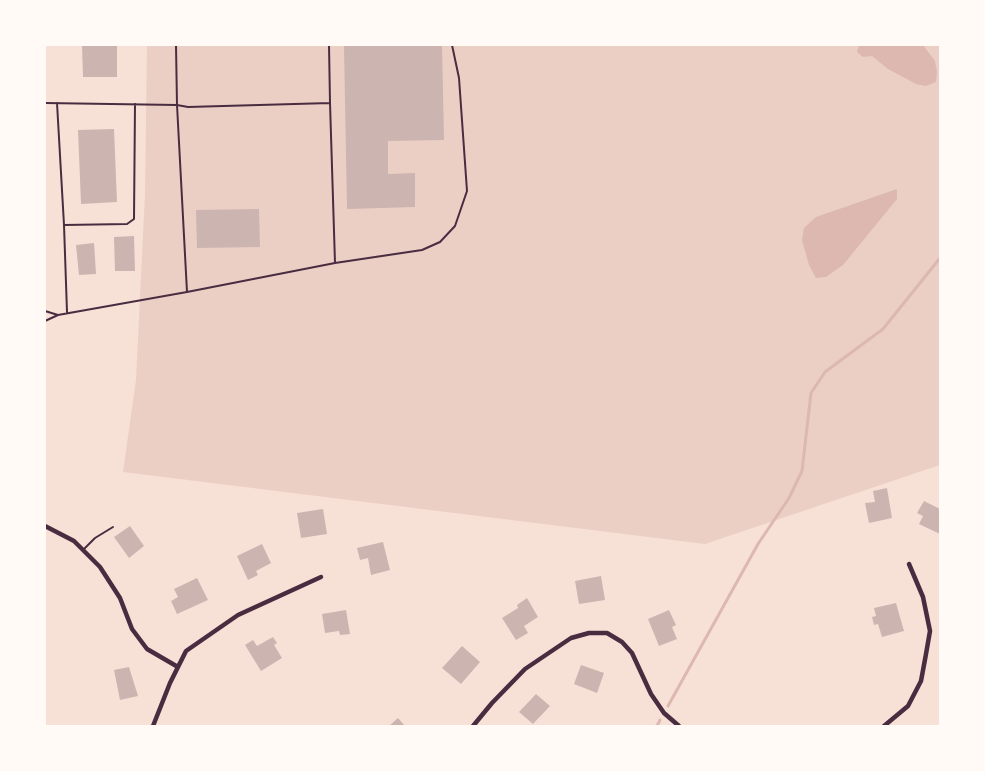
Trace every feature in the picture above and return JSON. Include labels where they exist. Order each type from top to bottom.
[{"type":"street","points":[[45,526],[74,541],[100,567],[120,598],[132,629],[147,649],[177,667]]},
{"type":"street","points":[[884,726],[908,706],[921,681],[927,654],[930,631],[923,597],[909,564]]},
{"type":"street","points":[[153,726],[186,651],[238,615],[321,578]]},
{"type":"street","points":[[473,726],[525,669],[571,638],[589,633],[607,633],[622,642],[632,653],[651,694],[664,713],[679,726]]},
{"type":"lane","points":[[176,45],[187,292]]},
{"type":"lane","points":[[329,45],[335,263]]},
{"type":"lane","points":[[45,321],[67,313],[335,263],[422,250],[440,242],[455,226],[467,191],[459,78],[452,45]]},
{"type":"lane","points":[[45,103],[188,107],[330,103]]},
{"type":"lane","points":[[57,103],[67,313]]},
{"type":"lane","points":[[64,225],[127,224],[134,219],[135,104]]},
{"type":"lane","points":[[45,311],[58,315]]},
{"type":"lane","points":[[83,550],[95,538],[113,527]]},
{"type":"shaded area","points":[[147,45],[940,45],[940,465],[705,544],[123,472],[136,380],[145,193]]},
{"type":"shaded area","points":[[859,45],[923,45],[935,61],[936,82],[926,86],[916,84],[888,69],[872,56],[863,57],[857,52]]},
{"type":"shaded area","points":[[897,189],[897,199],[843,265],[826,277],[816,278],[809,265],[802,240],[804,228],[816,217]]},
{"type":"building","points":[[82,45],[117,45],[117,77],[83,77]]},
{"type":"building","points":[[344,45],[442,45],[444,140],[388,141],[388,174],[415,173],[415,207],[347,209]]},
{"type":"building","points":[[114,129],[117,202],[81,204],[78,130]]},
{"type":"building","points":[[259,209],[260,247],[197,248],[196,210]]},
{"type":"building","points":[[134,236],[135,271],[115,271],[114,237]]},
{"type":"building","points":[[94,243],[96,274],[79,275],[76,245]]},
{"type":"building","points":[[887,488],[892,518],[869,523],[865,503],[875,502],[873,491]]},
{"type":"building","points":[[924,501],[940,509],[940,534],[919,524],[923,516],[917,513]]},
{"type":"building","points":[[323,509],[327,534],[301,538],[297,513]]},
{"type":"building","points":[[130,526],[144,546],[129,558],[114,537]]},
{"type":"building","points":[[383,542],[390,570],[371,575],[368,558],[360,560],[357,548]]},
{"type":"building","points":[[262,544],[271,563],[256,571],[258,575],[248,580],[237,556]]},
{"type":"building","points":[[601,576],[605,600],[579,604],[575,581]]},
{"type":"building","points":[[197,578],[208,600],[177,614],[171,601],[178,597],[174,589]]},
{"type":"building","points":[[527,598],[538,617],[524,626],[528,633],[516,640],[502,618],[518,608],[517,605]]},
{"type":"building","points":[[896,603],[904,631],[882,637],[878,624],[874,625],[872,617],[876,616],[874,608]]},
{"type":"building","points":[[346,610],[350,634],[340,635],[339,631],[325,633],[322,614]]},
{"type":"building","points":[[669,610],[676,625],[672,627],[677,639],[659,646],[648,619]]},
{"type":"building","points":[[273,637],[277,643],[274,645],[282,658],[261,671],[245,645],[253,640],[257,646]]},
{"type":"building","points":[[462,646],[480,662],[461,684],[442,668]]},
{"type":"building","points":[[581,665],[604,673],[597,693],[574,684]]},
{"type":"building","points":[[129,667],[138,696],[120,700],[114,670]]},
{"type":"building","points":[[536,694],[550,706],[533,724],[519,712]]},
{"type":"building","points":[[398,718],[405,726],[389,726]]},
{"type":"waterway","points":[[668,706],[758,544],[789,498],[802,471],[811,393],[825,372],[883,329],[940,258]]},
{"type":"waterway","points":[[657,726],[660,720]]}]
